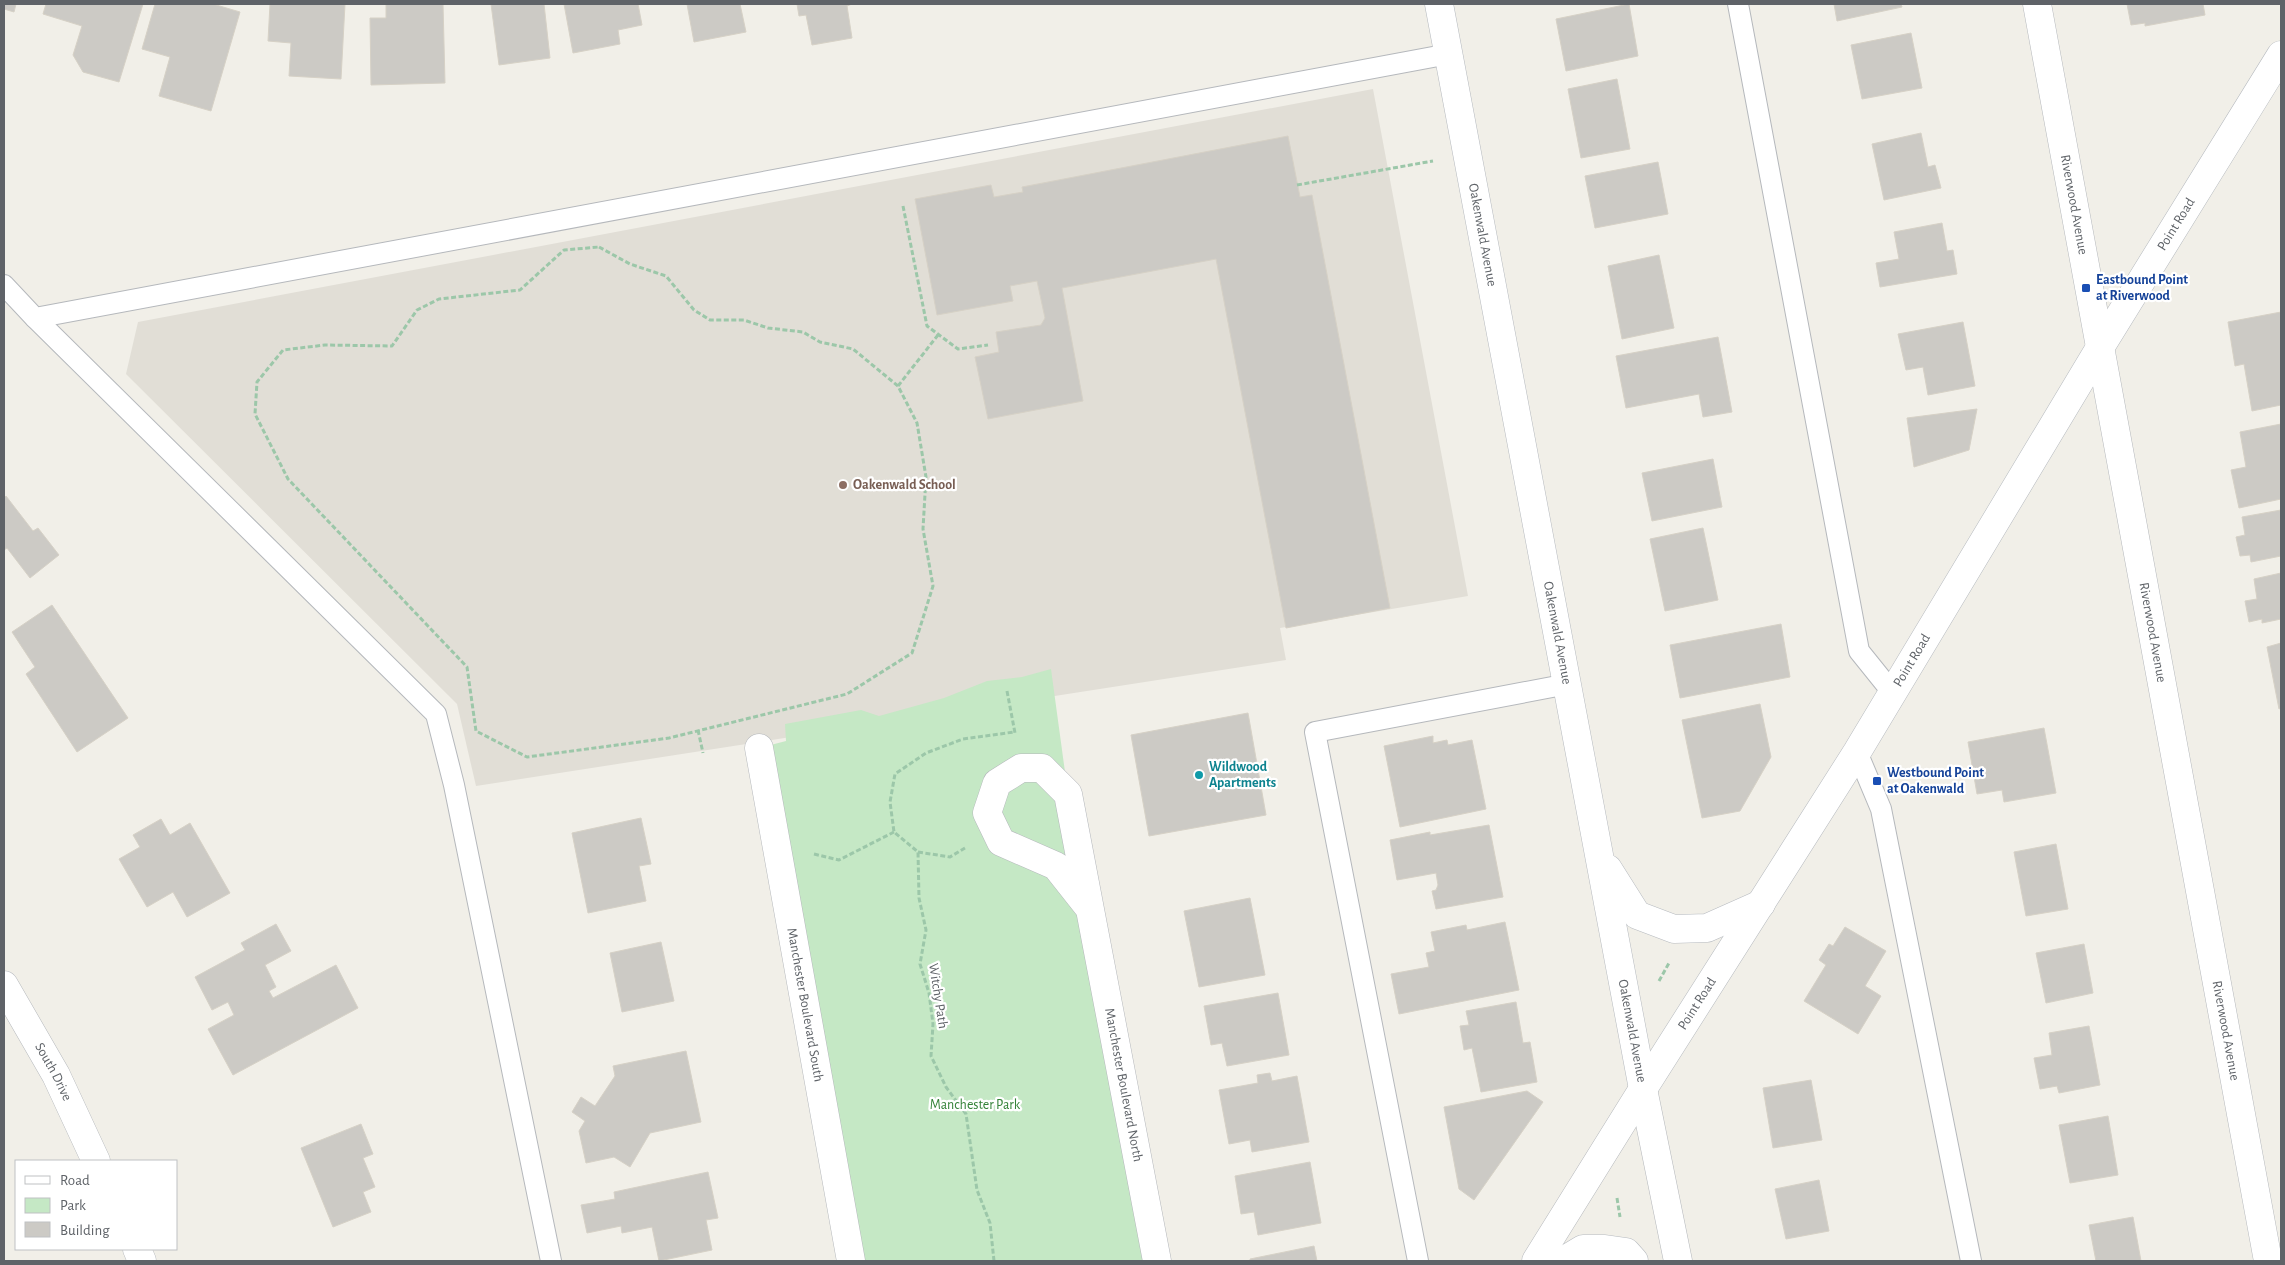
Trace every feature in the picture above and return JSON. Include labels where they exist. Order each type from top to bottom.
[{"type":"street","name":"Oakenwald Avenue","points":[[1439,4],[1643,1089],[1678,1261]]},
{"type":"street","name":"Riverwood Avenue","points":[[2037,4],[2268,1261]]},
{"type":"street","name":"Point Road","points":[[1536,1261],[1857,752],[2101,346],[2281,55]]},
{"type":"street","name":"Manchester Boulevard South","points":[[759,748],[852,1261]]},
{"type":"street","name":"Manchester Boulevard North","points":[[1090,908],[1056,866],[1001,842],[987,813],[997,783],[1021,768],[1042,768],[1068,794],[1090,908],[1157,1261]]},
{"type":"street","points":[[1600,857],[1637,915],[1674,929],[1706,928],[1761,904]]},
{"type":"street","name":"South Drive","points":[[4,985],[56,1075],[96,1160]]},
{"type":"street","points":[[1563,1261],[1583,1249],[1605,1248],[1626,1252],[1634,1261]]},
{"type":"lane","points":[[1738,4],[1859,652],[1892,692]]},
{"type":"lane","points":[[35,318],[1449,54]]},
{"type":"lane","points":[[4,285],[35,318],[436,714],[454,785],[551,1261]]},
{"type":"lane","points":[[1418,1261],[1316,732],[1568,684]]},
{"type":"lane","points":[[1857,752],[1881,810],[1971,1261]]},
{"type":"path","points":[[1297,185],[1468,154]]},
{"type":"path","points":[[903,206],[927,326],[958,349],[988,346]]},
{"type":"path","points":[[599,247],[630,264],[666,276],[694,310],[710,320],[744,320],[768,328],[803,332],[820,342],[853,349],[898,386],[917,423],[926,477],[923,529],[933,586],[912,653],[847,694],[698,730],[669,738],[527,757],[476,731],[467,667],[288,479],[256,414],[257,382],[283,350],[325,345],[392,346],[417,310],[438,299],[520,290],[564,250],[599,247]]},
{"type":"path","points":[[898,386],[938,335]]},
{"type":"path","points":[[1007,691],[1021,768]]},
{"type":"path","points":[[698,730],[703,753]]},
{"type":"path","points":[[968,847],[950,857],[918,852],[894,832],[890,802],[895,774],[926,753],[963,740],[1014,732]]},
{"type":"path","points":[[778,852],[797,848],[809,853],[839,860],[894,832]]},
{"type":"path","name":"Witchy Path","points":[[918,852],[919,898],[926,930],[920,964],[929,993],[933,1024],[931,1056],[946,1087],[966,1114],[977,1190],[990,1223],[994,1261]]},
{"type":"path","points":[[1658,984],[1673,955]]},
{"type":"path","points":[[1670,962],[1673,970]]},
{"type":"path","points":[[1616,1196],[1621,1222]]},
{"type":"shaded area","name":"Oakenwald School","points":[[1373,89],[1468,596],[1280,628],[1286,660],[476,786],[457,704],[126,374],[138,322]]},
{"type":"green space","name":"Manchester Park","points":[[1051,669],[1068,794],[1157,1261],[851,1261],[759,748],[786,741],[785,724],[861,710],[879,716],[944,698],[987,681],[1022,677]]},
{"type":"building","points":[[4,4],[16,4],[14,12],[4,9]]},
{"type":"building","points":[[46,4],[143,4],[119,82],[83,72],[73,55],[82,26],[43,14]]},
{"type":"building","points":[[155,4],[213,4],[240,12],[211,111],[159,96],[170,57],[142,49]]},
{"type":"building","points":[[270,4],[345,4],[341,79],[289,76],[291,43],[268,41]]},
{"type":"building","points":[[386,4],[443,4],[445,83],[371,85],[370,18],[386,18]]},
{"type":"building","points":[[491,4],[544,4],[550,58],[499,65]]},
{"type":"building","points":[[564,4],[638,4],[642,25],[618,30],[620,44],[573,53]]},
{"type":"building","points":[[687,4],[740,4],[746,32],[694,42]]},
{"type":"building","points":[[797,4],[852,4],[847,6],[852,38],[812,45],[806,15],[799,16]]},
{"type":"building","points":[[1629,4],[1638,56],[1566,71],[1556,19]]},
{"type":"building","points":[[1834,4],[1901,4],[1902,7],[1837,21]]},
{"type":"building","points":[[2127,4],[2203,4],[2205,15],[2145,26],[2145,23],[2131,25]]},
{"type":"building","points":[[1911,33],[1922,88],[1862,99],[1851,45]]},
{"type":"building","points":[[1617,79],[1630,149],[1581,158],[1568,89]]},
{"type":"building","points":[[1921,133],[1928,167],[1935,165],[1941,188],[1884,200],[1872,144]]},
{"type":"building","points":[[1288,136],[1300,197],[1312,195],[1390,608],[1286,628],[1216,259],[1062,288],[1083,401],[988,419],[975,357],[999,352],[996,332],[1041,325],[1045,318],[1037,281],[1010,286],[1013,301],[937,315],[915,199],[991,185],[994,197],[1023,192],[1022,187]]},
{"type":"building","points":[[1658,162],[1668,214],[1595,228],[1585,176]]},
{"type":"building","points":[[1942,223],[1947,251],[1953,250],[1957,274],[1880,287],[1876,263],[1899,259],[1894,232]]},
{"type":"building","points":[[1659,255],[1674,328],[1622,339],[1608,266]]},
{"type":"building","points":[[2281,312],[2281,405],[2252,411],[2244,364],[2235,366],[2228,322]]},
{"type":"building","points":[[1963,322],[1975,386],[1928,395],[1923,367],[1906,370],[1898,334]]},
{"type":"building","points":[[1718,337],[1732,412],[1703,417],[1699,394],[1626,408],[1616,356]]},
{"type":"building","points":[[1977,409],[1969,450],[1914,467],[1907,418]]},
{"type":"building","points":[[2281,424],[2281,499],[2239,508],[2231,470],[2246,467],[2240,432]]},
{"type":"building","points":[[1713,459],[1722,507],[1652,521],[1642,473]]},
{"type":"building","points":[[6,496],[33,531],[38,528],[59,555],[30,578],[7,548],[4,550],[4,498]]},
{"type":"building","points":[[2281,510],[2281,556],[2251,562],[2250,555],[2240,556],[2236,537],[2245,535],[2242,517]]},
{"type":"building","points":[[1703,528],[1718,600],[1665,611],[1650,539]]},
{"type":"building","points":[[2281,573],[2281,619],[2262,623],[2262,619],[2249,622],[2245,601],[2257,599],[2254,579]]},
{"type":"building","points":[[52,605],[128,718],[77,752],[26,674],[35,667],[12,632]]},
{"type":"building","points":[[1781,624],[1790,677],[1680,698],[1670,645]]},
{"type":"building","points":[[2281,643],[2281,708],[2279,709],[2267,647]]},
{"type":"building","points":[[1760,704],[1771,757],[1740,811],[1702,818],[1682,720]]},
{"type":"building","name":"Wildwood Apartments","points":[[1248,713],[1266,815],[1149,836],[1131,735]]},
{"type":"building","points":[[2044,728],[2056,793],[2004,802],[2002,790],[1977,794],[1968,742]]},
{"type":"building","points":[[1433,736],[1433,743],[1447,740],[1448,745],[1472,740],[1486,809],[1400,827],[1384,746]]},
{"type":"building","points":[[641,818],[651,864],[639,866],[646,901],[588,913],[572,833]]},
{"type":"building","points":[[161,819],[170,835],[190,823],[230,893],[187,917],[173,892],[147,907],[119,859],[140,847],[133,835]]},
{"type":"building","points":[[1489,825],[1503,897],[1436,909],[1432,891],[1436,890],[1438,885],[1436,873],[1397,880],[1390,840],[1430,832],[1430,835]]},
{"type":"building","points":[[2056,844],[2068,909],[2026,916],[2014,852]]},
{"type":"building","points":[[1250,898],[1265,975],[1199,987],[1184,911]]},
{"type":"building","points":[[1505,922],[1519,990],[1399,1014],[1391,974],[1429,967],[1426,953],[1435,951],[1431,932],[1466,925],[1467,930]]},
{"type":"building","points":[[276,924],[291,951],[265,965],[276,987],[269,991],[273,998],[336,965],[358,1008],[233,1075],[208,1029],[234,1015],[228,1002],[212,1010],[195,977],[245,950],[241,943]]},
{"type":"building","points":[[1845,927],[1886,951],[1865,986],[1881,996],[1858,1034],[1804,1001],[1826,965],[1819,960],[1829,944],[1833,946]]},
{"type":"building","points":[[661,942],[674,1001],[622,1012],[610,953]]},
{"type":"building","points":[[2084,944],[2093,993],[2046,1003],[2036,953]]},
{"type":"building","points":[[1278,993],[1289,1055],[1227,1066],[1222,1043],[1211,1045],[1204,1006]]},
{"type":"building","points":[[1516,1002],[1523,1043],[1530,1042],[1537,1082],[1481,1092],[1472,1048],[1464,1050],[1460,1026],[1469,1025],[1466,1011]]},
{"type":"building","points":[[2089,1026],[2100,1085],[2059,1093],[2057,1086],[2040,1089],[2034,1058],[2052,1055],[2049,1033]]},
{"type":"building","points":[[686,1051],[701,1122],[650,1133],[630,1167],[614,1157],[586,1163],[579,1131],[585,1121],[572,1112],[581,1097],[595,1106],[615,1076],[613,1066]]},
{"type":"building","points":[[1270,1073],[1272,1081],[1297,1076],[1309,1142],[1252,1152],[1250,1140],[1229,1144],[1219,1090],[1258,1083],[1257,1075]]},
{"type":"building","points":[[1811,1080],[1822,1140],[1773,1148],[1763,1088]]},
{"type":"building","points":[[1527,1091],[1543,1102],[1474,1200],[1459,1189],[1444,1107]]},
{"type":"building","points":[[2108,1116],[2118,1175],[2070,1183],[2059,1125]]},
{"type":"building","points":[[361,1124],[373,1154],[363,1158],[375,1187],[363,1192],[371,1212],[333,1227],[301,1148]]},
{"type":"building","points":[[1310,1162],[1321,1223],[1258,1235],[1254,1212],[1241,1214],[1235,1176]]},
{"type":"building","points":[[708,1172],[718,1218],[706,1220],[712,1250],[659,1261],[652,1227],[622,1233],[621,1226],[587,1233],[581,1205],[615,1199],[614,1192]]},
{"type":"building","points":[[1819,1180],[1829,1231],[1786,1239],[1775,1189]]},
{"type":"building","points":[[2133,1217],[2141,1261],[2096,1261],[2089,1225]]},
{"type":"building","points":[[1314,1246],[1317,1261],[1250,1261],[1250,1259]]},
{"type":"place","name":"Eastbound Point at Riverwood","points":[[2086,288]]},
{"type":"place","name":"Oakenwald School","points":[[843,485]]},
{"type":"place","name":"Wildwood Apartments","points":[[1199,775]]},
{"type":"place","name":"Westbound Point at Oakenwald","points":[[1877,781]]}]
